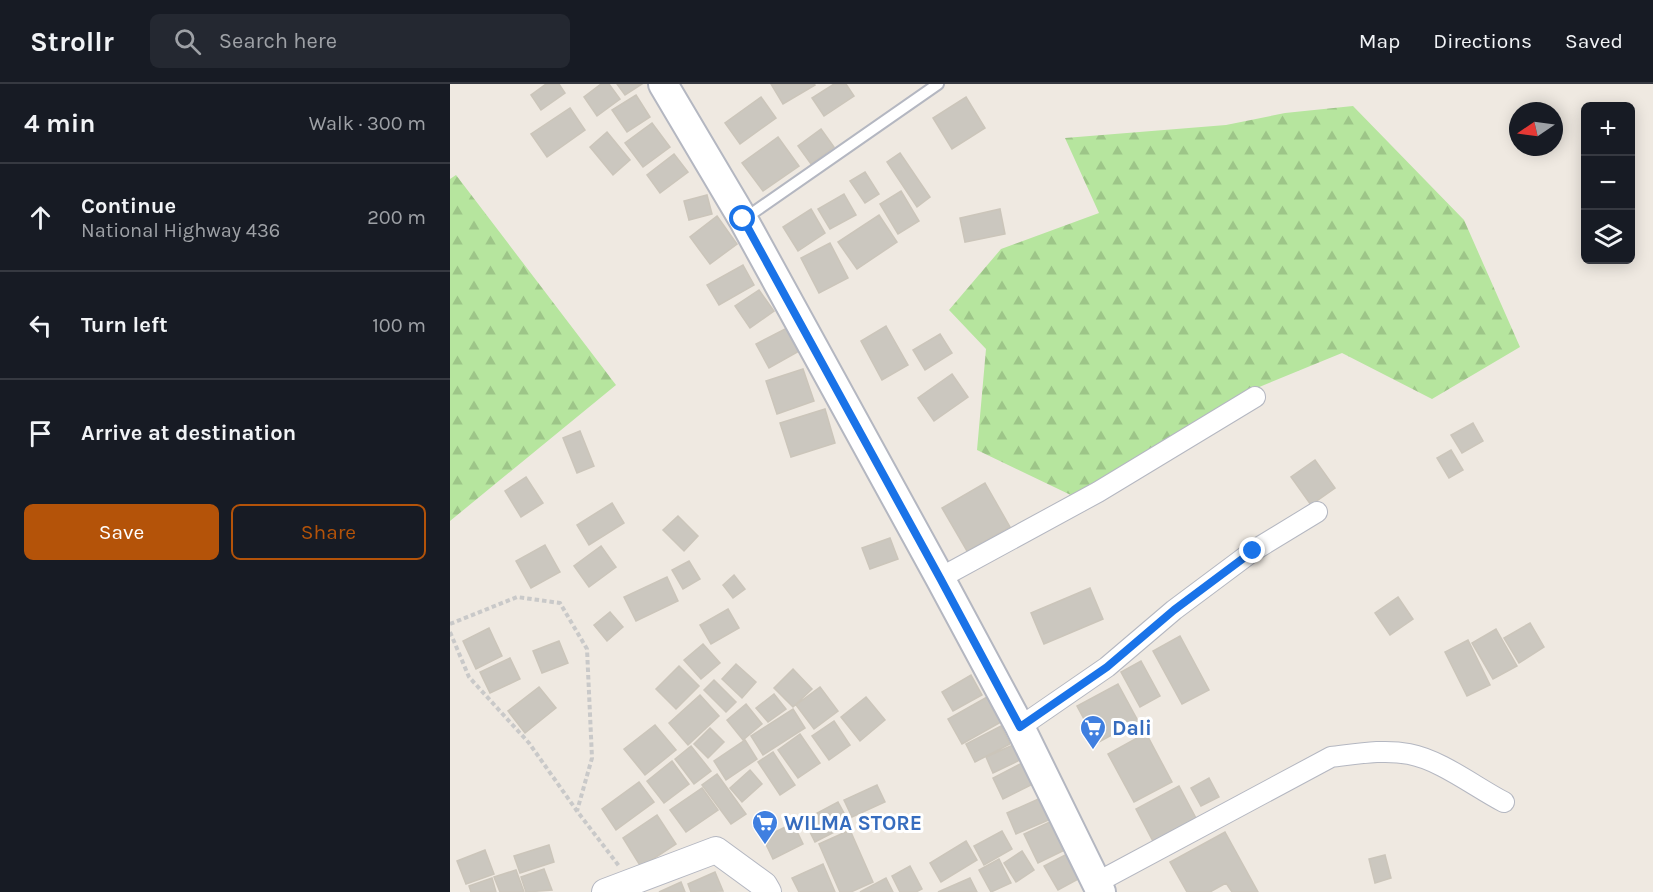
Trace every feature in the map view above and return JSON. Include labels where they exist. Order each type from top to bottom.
[{"type":"main road","points":[[663,84],[743,219],[940,578],[1020,727],[1099,887]]},
{"type":"street","points":[[940,578],[1098,492],[1254,397]]},
{"type":"street","points":[[1020,727],[1107,667],[1174,610],[1253,551],[1317,512]]},
{"type":"street","points":[[1099,887],[1331,758],[1371,752],[1410,754],[1446,769],[1504,802]]},
{"type":"street","points":[[604,892],[717,850],[764,885],[768,892]]},
{"type":"lane","points":[[743,219],[938,84]]},
{"type":"path","points":[[450,624],[517,597],[560,603],[587,650],[592,758],[577,812]]},
{"type":"path","points":[[450,632],[469,677],[530,743],[577,812],[632,883]]},
{"type":"green space","points":[[1353,106],[1464,220],[1520,347],[1432,399],[1342,353],[1252,390],[1077,498],[977,450],[986,349],[949,310],[1001,249],[1099,213],[1065,138],[1226,125],[1285,113]]},
{"type":"green space","points":[[456,175],[616,385],[450,521],[450,179]]},
{"type":"building","points":[[546,84],[559,84],[565,93],[541,110],[531,95]]},
{"type":"building","points":[[601,84],[609,84],[620,99],[597,116],[584,97]]},
{"type":"building","points":[[617,84],[642,84],[625,95]]},
{"type":"building","points":[[771,84],[814,84],[815,85],[783,104]]},
{"type":"building","points":[[834,84],[846,84],[854,96],[824,116],[812,98]]},
{"type":"building","points":[[636,95],[650,117],[627,132],[612,110]]},
{"type":"building","points":[[761,97],[776,118],[740,144],[725,123]]},
{"type":"building","points":[[966,97],[985,128],[952,149],[933,118]]},
{"type":"building","points":[[570,108],[585,130],[547,157],[531,134]]},
{"type":"building","points":[[652,123],[670,147],[643,167],[625,143]]},
{"type":"building","points":[[821,129],[834,147],[811,164],[798,146]]},
{"type":"building","points":[[607,132],[630,160],[613,175],[590,147]]},
{"type":"building","points":[[778,137],[799,166],[763,191],[742,163]]},
{"type":"building","points":[[900,153],[930,197],[917,207],[887,162]]},
{"type":"building","points":[[674,154],[688,172],[660,193],[647,175]]},
{"type":"building","points":[[865,172],[879,194],[865,203],[850,181]]},
{"type":"building","points":[[901,191],[919,221],[898,234],[880,204]]},
{"type":"building","points":[[844,194],[856,215],[830,229],[818,209]]},
{"type":"building","points":[[707,195],[712,214],[689,220],[684,201]]},
{"type":"building","points":[[811,209],[825,233],[798,251],[783,227]]},
{"type":"building","points":[[1000,209],[1005,234],[965,242],[960,218]]},
{"type":"building","points":[[879,215],[897,242],[857,269],[838,242]]},
{"type":"building","points":[[717,216],[737,244],[710,264],[690,237]]},
{"type":"building","points":[[830,243],[848,278],[819,293],[801,258]]},
{"type":"building","points":[[743,265],[754,285],[719,305],[707,285]]},
{"type":"building","points":[[759,290],[774,311],[750,328],[735,306]]},
{"type":"building","points":[[886,326],[908,365],[882,380],[861,341]]},
{"type":"building","points":[[789,327],[801,350],[769,368],[756,344]]},
{"type":"building","points":[[940,334],[952,353],[925,370],[913,350]]},
{"type":"building","points":[[803,369],[814,401],[777,414],[766,381]]},
{"type":"building","points":[[952,374],[968,397],[934,421],[918,398]]},
{"type":"building","points":[[825,409],[835,443],[791,457],[780,423]]},
{"type":"building","points":[[1473,423],[1483,441],[1462,453],[1451,435]]},
{"type":"building","points":[[580,431],[594,466],[577,473],[563,438]]},
{"type":"building","points":[[1451,450],[1463,470],[1449,478],[1437,458]]},
{"type":"building","points":[[1315,460],[1335,488],[1311,505],[1291,477]]},
{"type":"building","points":[[526,477],[543,503],[521,517],[505,491]]},
{"type":"building","points":[[985,483],[1010,527],[967,551],[942,508]]},
{"type":"building","points":[[612,503],[624,523],[589,545],[577,525]]},
{"type":"building","points":[[678,516],[698,536],[684,551],[663,530]]},
{"type":"building","points":[[890,538],[898,559],[870,569],[862,548]]},
{"type":"building","points":[[545,545],[560,572],[531,588],[516,561]]},
{"type":"building","points":[[601,546],[616,567],[589,587],[574,566]]},
{"type":"building","points":[[689,561],[700,579],[683,589],[672,570]]},
{"type":"building","points":[[734,575],[745,589],[733,598],[723,585]]},
{"type":"building","points":[[667,577],[678,601],[636,621],[624,597]]},
{"type":"building","points":[[1090,588],[1103,619],[1044,644],[1031,613]]},
{"type":"building","points":[[1398,597],[1413,619],[1390,635],[1375,613]]},
{"type":"building","points":[[728,609],[739,628],[711,644],[700,625]]},
{"type":"building","points":[[610,612],[623,627],[607,641],[594,625]]},
{"type":"building","points":[[1530,623],[1544,647],[1519,663],[1504,638]]},
{"type":"building","points":[[489,628],[502,656],[476,669],[463,641]]},
{"type":"building","points":[[1496,629],[1517,666],[1493,679],[1472,643]]},
{"type":"building","points":[[1180,636],[1209,690],[1182,704],[1153,651]]},
{"type":"building","points":[[1468,640],[1490,685],[1467,696],[1445,652]]},
{"type":"building","points":[[559,641],[568,663],[542,673],[533,651]]},
{"type":"building","points":[[703,644],[720,663],[701,679],[684,660]]},
{"type":"building","points":[[510,658],[520,679],[490,693],[480,672]]},
{"type":"building","points":[[1141,661],[1160,696],[1140,707],[1121,672]]},
{"type":"building","points":[[736,664],[756,682],[742,698],[722,679]]},
{"type":"building","points":[[679,666],[699,686],[676,709],[656,689]]},
{"type":"building","points":[[793,669],[812,689],[793,707],[774,688]]},
{"type":"building","points":[[971,675],[982,695],[953,711],[942,692]]},
{"type":"building","points":[[714,680],[736,702],[726,712],[704,690]]},
{"type":"building","points":[[1118,684],[1138,721],[1097,743],[1077,706]]},
{"type":"building","points":[[539,687],[556,708],[525,733],[508,711]]},
{"type":"building","points":[[820,687],[838,711],[814,729],[796,705]]},
{"type":"building","points":[[774,694],[786,709],[768,722],[756,708]]},
{"type":"building","points":[[700,695],[719,716],[688,745],[669,723]]},
{"type":"building","points":[[866,697],[885,720],[860,741],[841,717]]},
{"type":"building","points":[[987,697],[1001,722],[962,744],[948,719]]},
{"type":"building","points":[[746,704],[762,724],[743,740],[727,720]]},
{"type":"building","points":[[793,709],[805,728],[763,755],[751,736]]},
{"type":"building","points":[[834,721],[850,745],[829,760],[812,736]]},
{"type":"building","points":[[655,725],[676,750],[645,775],[624,749]]},
{"type":"building","points":[[1001,726],[1010,744],[975,762],[966,744]]},
{"type":"building","points":[[710,728],[724,742],[708,758],[694,744]]},
{"type":"building","points":[[1146,733],[1172,782],[1134,802],[1108,754]]},
{"type":"building","points":[[800,734],[820,763],[798,778],[778,750]]},
{"type":"building","points":[[745,740],[757,759],[726,780],[714,761]]},
{"type":"building","points":[[1013,745],[1020,760],[993,773],[986,757]]},
{"type":"building","points":[[691,746],[711,771],[694,784],[675,759]]},
{"type":"building","points":[[773,752],[795,785],[780,795],[758,762]]},
{"type":"building","points":[[672,761],[689,784],[664,803],[647,781]]},
{"type":"building","points":[[1026,761],[1037,782],[1003,799],[993,778]]},
{"type":"building","points":[[750,770],[762,784],[742,802],[730,788]]},
{"type":"building","points":[[717,774],[746,814],[731,824],[702,785]]},
{"type":"building","points":[[1209,778],[1219,797],[1201,806],[1191,788]]},
{"type":"building","points":[[639,782],[654,802],[616,830],[602,809]]},
{"type":"building","points":[[877,785],[885,802],[852,817],[844,800]]},
{"type":"building","points":[[1179,786],[1198,822],[1155,845],[1136,809]]},
{"type":"building","points":[[702,788],[718,810],[686,832],[670,810]]},
{"type":"building","points":[[1043,797],[1053,818],[1016,834],[1007,813]]},
{"type":"building","points":[[838,802],[850,824],[815,842],[804,820]]},
{"type":"building","points":[[657,815],[676,844],[641,867],[623,838]]},
{"type":"building","points":[[1054,820],[1067,849],[1038,863],[1024,834]]},
{"type":"building","points":[[793,823],[803,844],[773,859],[763,838]]},
{"type":"building","points":[[850,830],[873,882],[851,892],[840,892],[819,844]]},
{"type":"building","points":[[1002,831],[1012,849],[984,865],[974,846]]},
{"type":"building","points":[[1225,832],[1258,892],[1232,892],[1226,883],[1210,892],[1187,892],[1170,862]]},
{"type":"building","points":[[966,841],[977,860],[941,882],[930,863]]},
{"type":"building","points":[[549,845],[554,862],[520,873],[514,856]]},
{"type":"building","points":[[485,850],[494,874],[466,884],[457,861]]},
{"type":"building","points":[[1022,851],[1034,870],[1016,882],[1004,863]]},
{"type":"building","points":[[1069,853],[1082,877],[1058,890],[1044,866]]},
{"type":"building","points":[[1385,855],[1391,878],[1375,883],[1369,859]]},
{"type":"building","points":[[999,859],[1011,883],[991,892],[979,870]]},
{"type":"building","points":[[823,864],[835,892],[799,892],[792,878]]},
{"type":"building","points":[[910,866],[922,889],[916,892],[900,892],[892,876]]},
{"type":"building","points":[[544,869],[552,890],[526,892],[521,877]]},
{"type":"building","points":[[516,870],[524,892],[500,892],[494,877]]},
{"type":"building","points":[[715,872],[723,891],[691,892],[688,884]]},
{"type":"building","points":[[492,878],[496,892],[471,892],[469,886]]},
{"type":"building","points":[[886,878],[893,892],[860,892]]},
{"type":"building","points":[[970,878],[977,892],[938,892]]},
{"type":"building","points":[[681,882],[685,892],[659,892]]},
{"type":"place","name":"Dali","points":[[1093,751]]},
{"type":"place","name":"WILMA STORE","points":[[765,846]]},
{"type":"route","points":[[743,219],[1020,727],[1107,667],[1174,610],[1253,551]]}]
